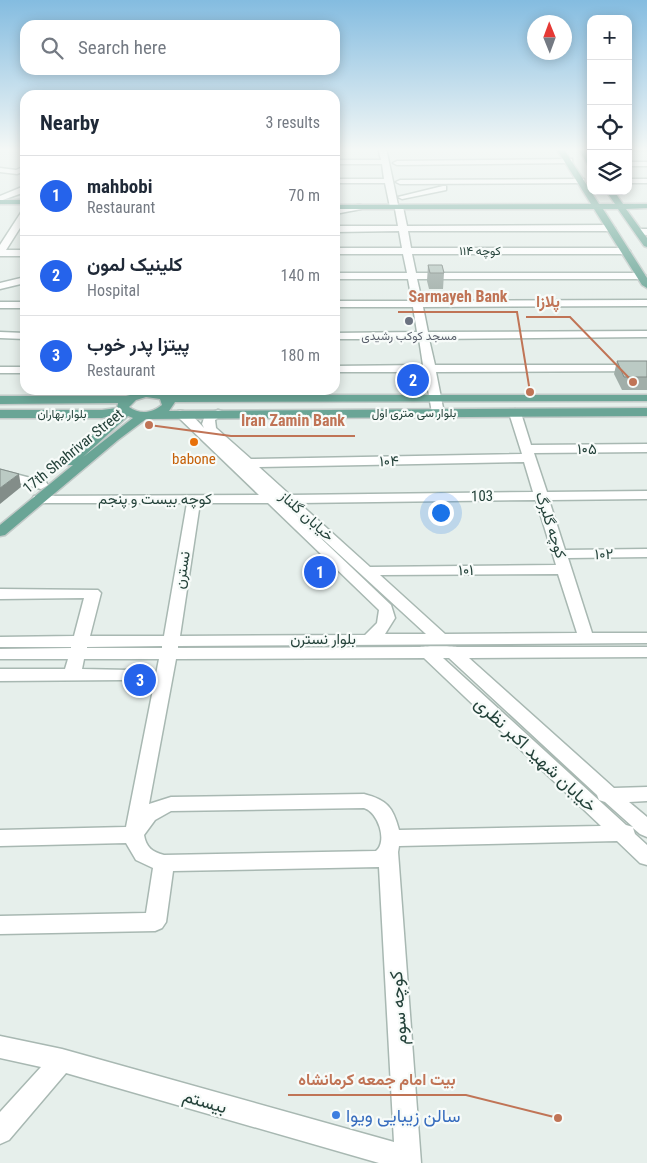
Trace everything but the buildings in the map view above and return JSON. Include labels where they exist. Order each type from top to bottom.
[{"type":"main road","points":[[376,202],[619,204],[647,206]]},
{"type":"main road","points":[[619,204],[635,202]]},
{"type":"main road","points":[[340,207],[399,203]]},
{"type":"main road","points":[[595,204],[647,285]]},
{"type":"main road","points":[[619,204],[643,232],[647,244]]},
{"type":"main road","points":[[0,207],[20,207]]},
{"type":"main road","points":[[126,407],[141,395]]},
{"type":"main road","name":"بلوار سی متری اول","points":[[158,395],[167,399],[647,398]]},
{"type":"main road","name":"17th Shahrivar Street","points":[[0,532],[114,437],[148,415],[159,413],[168,406],[167,399]]},
{"type":"main road","name":"بلوار بهاران","points":[[0,400],[126,407]]},
{"type":"main road","name":"بلوار سی متری اول","points":[[126,407],[148,415],[647,412]]},
{"type":"main road","name":"17th Shahrivar Street","points":[[0,518],[41,485],[126,407]]},
{"type":"main road","name":"بلوار بهاران","points":[[0,414],[102,414],[126,407]]},
{"type":"street","points":[[399,203],[438,413]]},
{"type":"street","points":[[340,211],[358,207]]},
{"type":"street","points":[[0,252],[20,221]]},
{"type":"street","points":[[340,229],[611,228]]},
{"type":"street","points":[[0,230],[20,230]]},
{"type":"street","name":"کوچه ۱۱۴","points":[[340,251],[626,251]]},
{"type":"street","points":[[0,252],[20,253]]},
{"type":"street","points":[[0,276],[20,278]]},
{"type":"street","points":[[340,276],[641,276]]},
{"type":"street","points":[[0,286],[20,280]]},
{"type":"street","points":[[340,304],[647,303]]},
{"type":"street","points":[[0,305],[20,305]]},
{"type":"street","points":[[340,336],[647,334]]},
{"type":"street","points":[[0,335],[20,336]]},
{"type":"street","points":[[340,370],[647,368]]},
{"type":"street","points":[[0,370],[20,370]]},
{"type":"street","name":"کوچه گلبرگ","points":[[515,413],[586,638]]},
{"type":"street","name":"خیابان گلناز","points":[[182,414],[219,443],[249,463],[446,645]]},
{"type":"street","name":"خیابان گلناز","points":[[218,414],[209,418],[208,424],[219,443],[271,499],[386,608],[388,615],[386,622],[370,639]]},
{"type":"street","name":"۱۰۵","points":[[528,454],[647,448]]},
{"type":"street","name":"۱۰۴","points":[[249,463],[528,454]]},
{"type":"street","points":[[0,474],[41,485]]},
{"type":"street","name":"103","points":[[271,499],[647,495]]},
{"type":"street","name":"کوچه بیست و پنجم","points":[[39,499],[271,499]]},
{"type":"street","name":"نسترن","points":[[134,835],[170,646],[194,499]]},
{"type":"street","name":"۱۰۲","points":[[560,554],[647,553]]},
{"type":"street","name":"۱۰۱","points":[[368,571],[565,569]]},
{"type":"street","points":[[0,594],[93,593],[72,674]]},
{"type":"street","name":"بلوار نسترن","points":[[170,646],[426,651],[446,645],[586,638],[647,638]]},
{"type":"street","name":"بلوار نسترن","points":[[0,642],[79,647],[170,646],[370,639],[446,645],[647,652]]},
{"type":"street","name":"خیابان شهید اکبر نظری","points":[[446,645],[647,828]]},
{"type":"street","name":"بلوار نسترن","points":[[0,654],[79,647]]},
{"type":"street","name":"خیابان شهید اکبر نظری","points":[[426,651],[647,857]]},
{"type":"street","points":[[0,675],[124,674]]},
{"type":"street","points":[[582,797],[647,794]]},
{"type":"street","name":"کوچه سوم","points":[[134,835],[142,819],[148,813],[156,808],[171,804],[364,801],[375,804],[386,816],[390,845],[408,1161]]},
{"type":"street","points":[[0,838],[134,835],[136,846],[141,854],[149,859],[164,863],[380,859],[390,845],[647,833]]},
{"type":"street","points":[[0,924],[155,922],[164,863]]},
{"type":"street","name":"بیستم","points":[[0,1047],[62,1060],[408,1161]]},
{"type":"street","points":[[0,1130],[62,1060]]},
{"type":"place","name":"مسجد کوکب رشیدی","points":[[409,321]]},
{"type":"place","name":"کلینیک لمون","points":[[413,380]]},
{"type":"place","name":"پلازا","points":[[633,382]]},
{"type":"place","name":"Sarmayeh Bank","points":[[530,392]]},
{"type":"place","name":"Iran Zamin Bank","points":[[149,425]]},
{"type":"place","name":"babone","points":[[194,442]]},
{"type":"place","name":"mahbobi","points":[[320,572]]},
{"type":"place","name":"پیتزا پدر خوب","points":[[140,680]]},
{"type":"place","name":"سالن زیبایی ویوا","points":[[336,1115]]},
{"type":"place","name":"بیت امام جمعه کرمانشاه","points":[[558,1118]]}]
